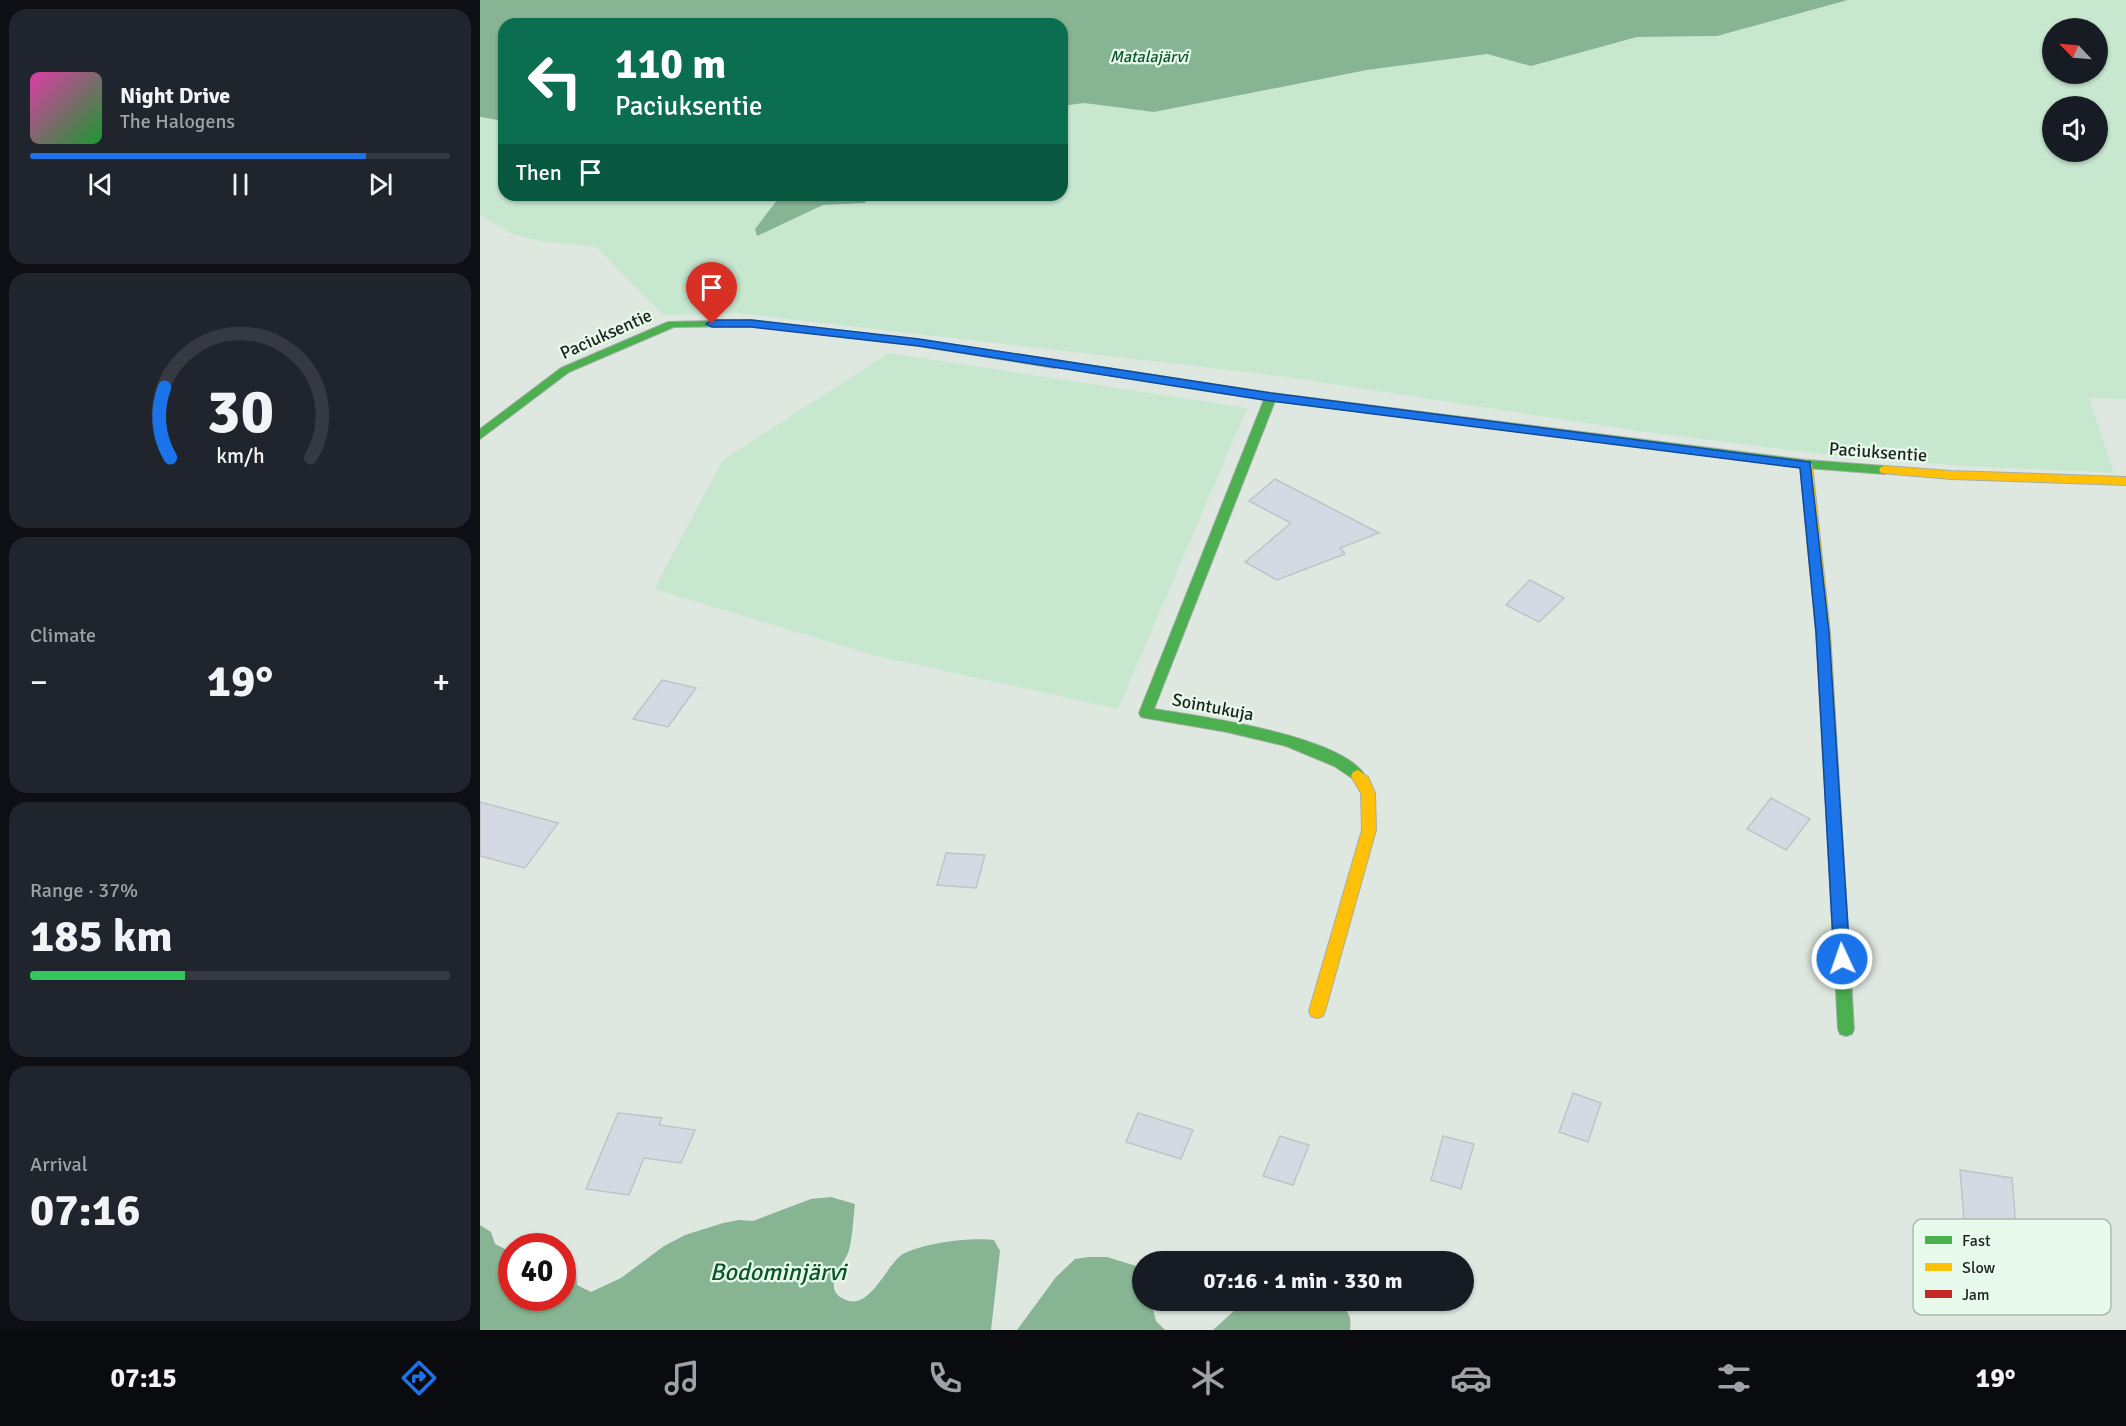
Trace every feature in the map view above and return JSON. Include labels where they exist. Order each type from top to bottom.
[{"type":"street","name":"Paciuksentie","points":[[480,435],[565,370],[672,324],[751,323],[908,342],[1271,397],[1806,464],[1951,475],[2126,481]]},
{"type":"street","name":"Sointukuja","points":[[1271,397],[1146,713],[1258,734],[1335,758],[1362,780],[1371,803],[1369,830],[1317,1011]]},
{"type":"street","points":[[1806,464],[1823,632],[1846,1029]]},
{"type":"shaded area","points":[[1848,0],[2126,0],[2126,399],[2089,398],[2114,473],[1966,466],[1831,455],[1639,431],[1280,376],[737,313],[663,315],[596,247],[540,241],[512,234],[480,215],[480,117],[498,120],[498,201],[776,201],[755,229],[758,236],[823,205],[865,203],[866,201],[1068,201],[1068,105],[1084,103],[1154,112],[1367,70],[1487,54],[1531,66],[1637,37],[1717,36]]},
{"type":"shaded area","points":[[889,353],[1247,408],[1118,709],[873,655],[654,589],[723,460]]},
{"type":"water","name":"Matalajärvi","points":[[480,0],[1848,0],[1717,36],[1637,37],[1531,66],[1487,54],[1367,70],[1154,112],[1084,103],[1068,105],[1068,18],[498,18],[498,120],[480,117]]},
{"type":"water","points":[[776,201],[866,201],[865,203],[823,205],[757,236],[755,229]]},
{"type":"water","name":"Bodominjärvi","points":[[831,1197],[855,1204],[849,1250],[834,1282],[838,1295],[852,1301],[861,1300],[869,1294],[897,1259],[912,1250],[947,1242],[973,1239],[994,1240],[1000,1251],[991,1330],[480,1330],[480,1225],[491,1232],[495,1244],[498,1246],[498,1311],[576,1311],[576,1272],[577,1285],[591,1292],[621,1278],[664,1246],[685,1235],[723,1223],[739,1220],[753,1221],[811,1199]]},
{"type":"water","points":[[1107,1257],[1132,1265],[1132,1311],[1154,1311],[1156,1321],[1165,1330],[1017,1330],[1056,1277],[1075,1259]]},
{"type":"water","points":[[1234,1311],[1346,1311],[1350,1321],[1350,1330],[1213,1330]]},
{"type":"building","points":[[1275,479],[1379,533],[1340,548],[1345,554],[1277,580],[1245,562],[1291,523],[1249,501]]},
{"type":"building","points":[[1530,580],[1564,598],[1539,622],[1506,605]]},
{"type":"building","points":[[662,680],[696,688],[668,727],[633,719]]},
{"type":"building","points":[[1771,798],[1810,819],[1786,850],[1747,829]]},
{"type":"building","points":[[480,802],[558,823],[525,868],[480,856]]},
{"type":"building","points":[[946,853],[985,855],[976,888],[937,885]]},
{"type":"building","points":[[1573,1093],[1601,1103],[1588,1142],[1559,1132]]},
{"type":"building","points":[[618,1113],[662,1118],[659,1125],[695,1130],[681,1163],[644,1158],[629,1195],[586,1189]]},
{"type":"building","points":[[1138,1113],[1193,1130],[1181,1159],[1126,1142]]},
{"type":"building","points":[[1280,1136],[1309,1145],[1293,1185],[1263,1176]]},
{"type":"building","points":[[1443,1136],[1474,1144],[1461,1189],[1431,1180]]},
{"type":"building","points":[[1960,1170],[2012,1178],[2015,1219],[1964,1219]]},
{"type":"traffic: fast","points":[[480,435],[565,370],[672,324],[751,323],[919,343],[1055,364]]},
{"type":"traffic: fast","points":[[1271,397],[1146,713],[1258,733],[1287,741],[1315,750],[1339,762],[1358,776]]},
{"type":"traffic: fast","points":[[1271,397],[1806,464],[1885,470]]},
{"type":"traffic: fast","points":[[1829,732],[1846,1029]]},
{"type":"traffic: slow","points":[[1806,464],[1823,632],[1829,732]]},
{"type":"traffic: slow","points":[[1885,470],[1951,475],[2126,481]]},
{"type":"traffic: slow","points":[[1317,1011],[1369,830],[1368,793],[1358,776]]},
{"type":"traffic: jam","points":[[1055,364],[1271,397]]},
{"type":"route","points":[[712,324],[751,323],[919,343],[1271,397],[1806,464],[1823,632],[1842,959]]}]
